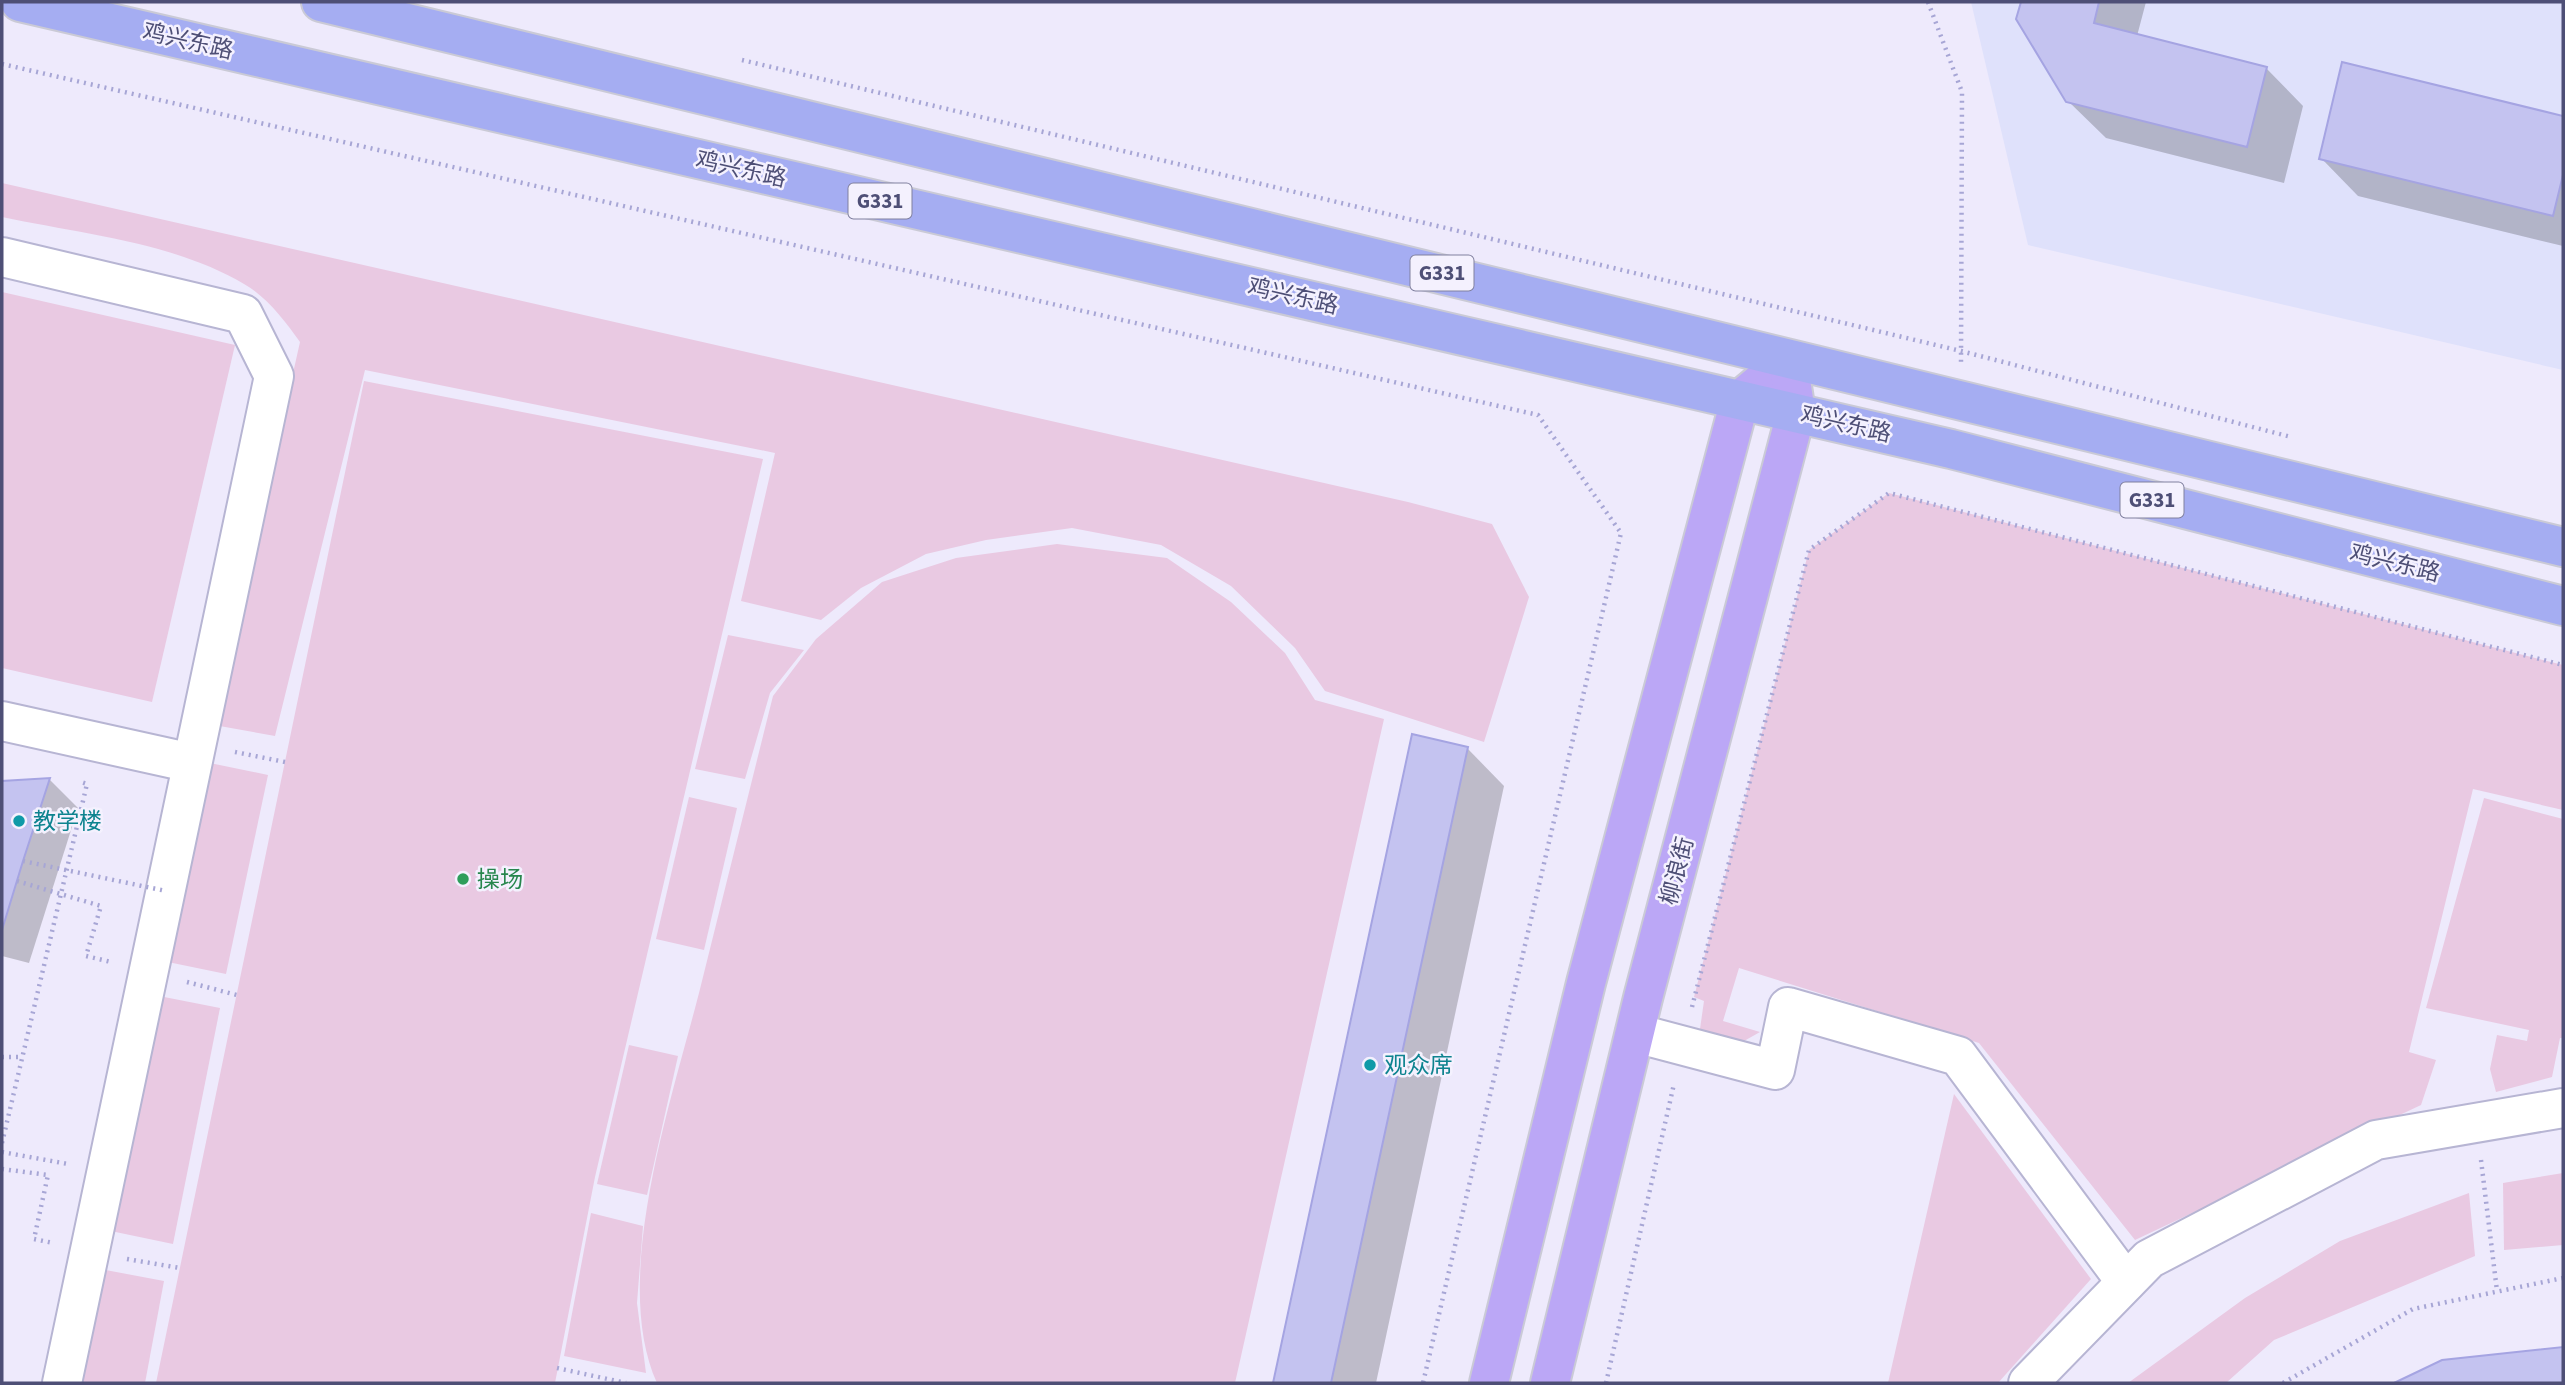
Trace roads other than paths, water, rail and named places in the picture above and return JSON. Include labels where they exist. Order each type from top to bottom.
[{"type":"highway","name":"鸡兴东路","points":[[20,2],[1965,452],[2563,606]]},
{"type":"highway","name":"G331","points":[[321,2],[1788,359],[1961,398],[2563,547]]},
{"type":"main road","points":[[1489,1383],[1586,984],[1740,400],[1788,359]]},
{"type":"main road","name":"柳浪街","points":[[1550,1383],[1635,1033],[1796,413],[1788,359]]},
{"type":"street","points":[[2,257],[243,314],[274,376],[62,1383]]},
{"type":"street","points":[[2,721],[195,754]]},
{"type":"street","points":[[1635,1033],[1775,1070],[1788,1007],[1958,1056],[2126,1282]]},
{"type":"street","points":[[2028,1383],[2149,1259],[2376,1140],[2563,1108]]},
{"type":"place","name":"教学楼","points":[[19,821]]},
{"type":"place","name":"操场","points":[[463,879]]},
{"type":"place","name":"观众席","points":[[1370,1065]]}]
